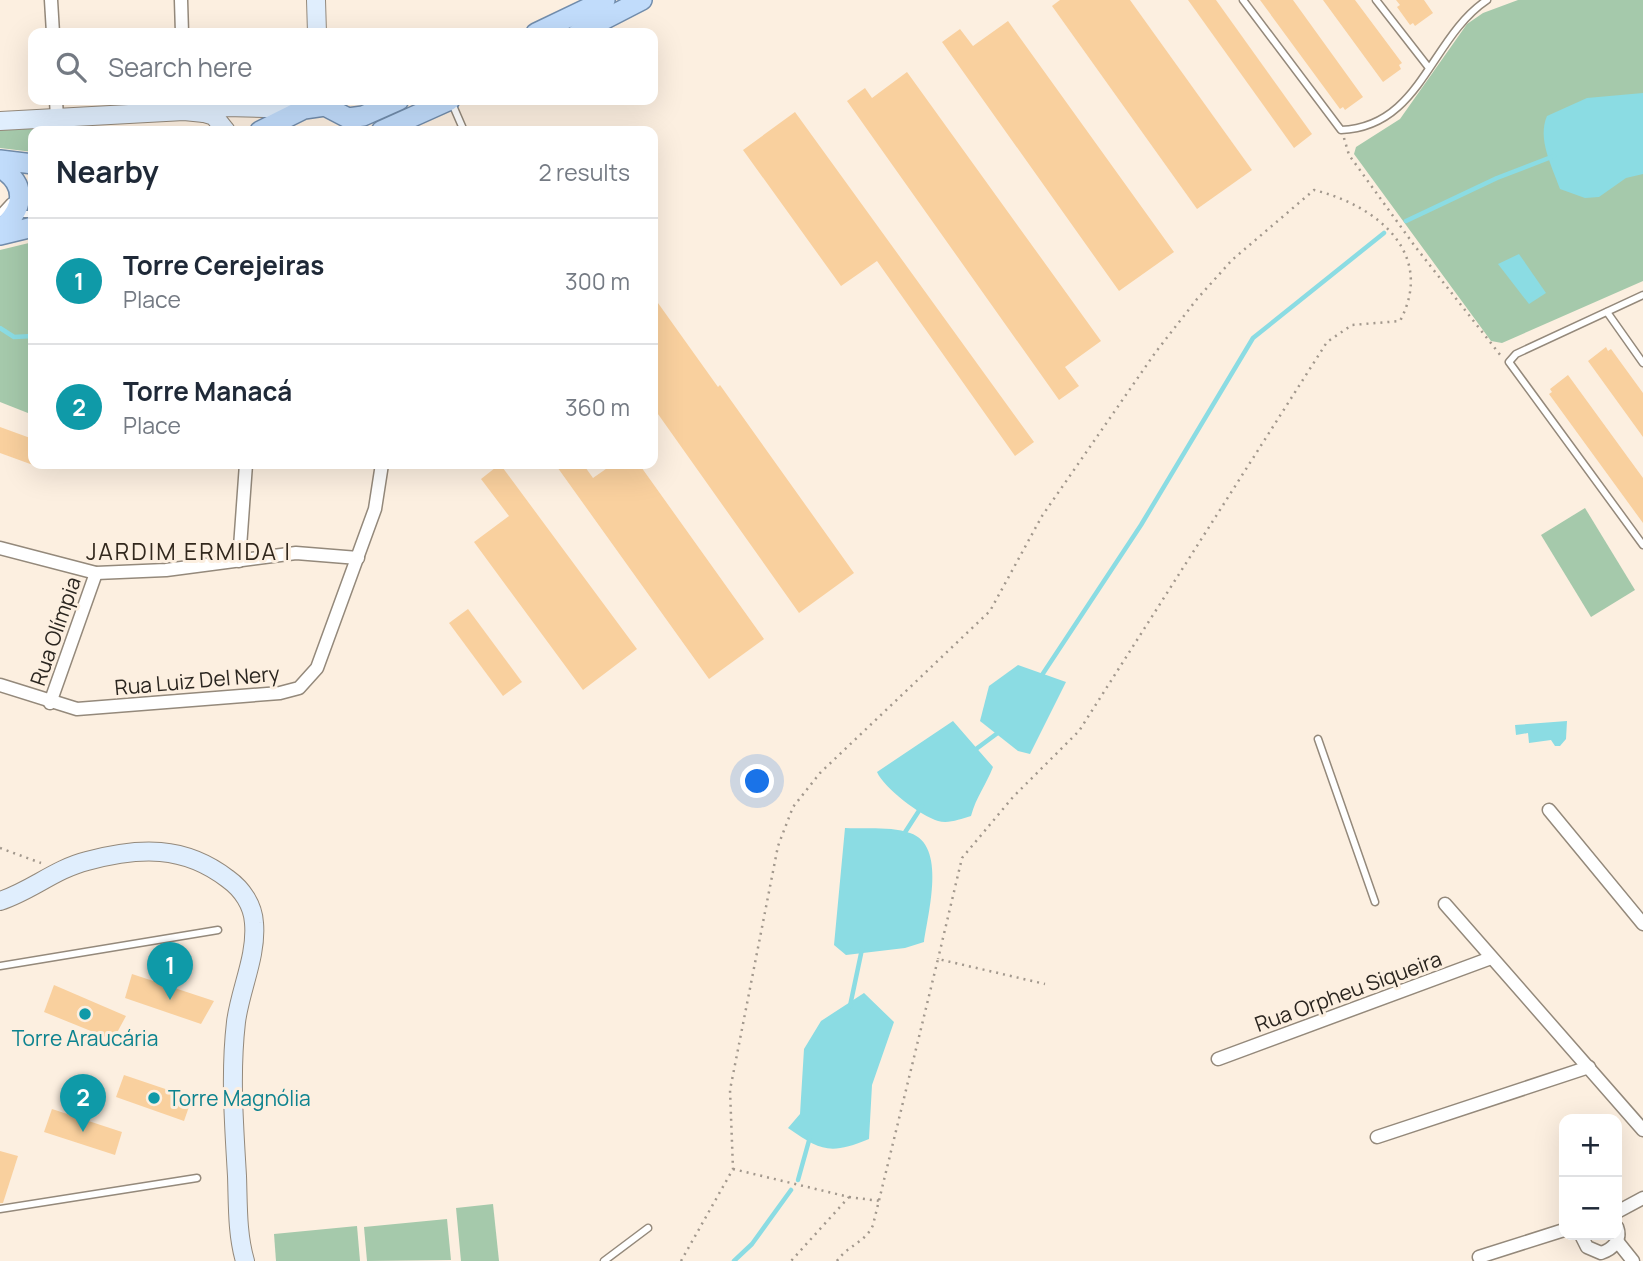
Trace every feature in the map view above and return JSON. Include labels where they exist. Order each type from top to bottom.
[{"type":"main road","points":[[547,28],[604,0]]},
{"type":"main road","points":[[588,28],[642,0]]},
{"type":"main road","points":[[270,126],[313,105]]},
{"type":"main road","points":[[316,105],[328,126]]},
{"type":"main road","points":[[317,105],[348,118],[363,116],[388,105]]},
{"type":"main road","points":[[396,126],[437,105]]},
{"type":"main road","points":[[0,160],[28,163]]},
{"type":"main road","points":[[0,168],[21,191],[21,205],[0,229]]},
{"type":"main road","points":[[0,235],[28,228]]},
{"type":"street","points":[[51,0],[53,28]]},
{"type":"street","points":[[181,0],[182,28]]},
{"type":"street","points":[[316,0],[317,28]]},
{"type":"street","points":[[0,121],[56,109],[184,105],[214,116],[222,126]]},
{"type":"street","points":[[204,113],[226,107],[285,105]]},
{"type":"street","points":[[239,561],[246,469]]},
{"type":"street","name":"Rua Luiz Del Nery","points":[[0,685],[50,703],[77,709],[281,693],[299,688],[317,668],[359,558],[375,509],[381,469]]},
{"type":"street","points":[[0,548],[96,573],[166,570],[296,553],[359,558]]},
{"type":"street","name":"Rua Olímpia","points":[[50,703],[96,573]]},
{"type":"street","points":[[1549,810],[1643,924]]},
{"type":"street","points":[[0,901],[15,896],[61,870],[100,858],[140,852],[167,851],[191,856],[239,887],[250,906],[254,923],[253,947],[236,1020],[232,1074],[240,1233],[245,1261]]},
{"type":"street","points":[[1445,904],[1643,1130]]},
{"type":"street","name":"Rua Orpheu Siqueira","points":[[1218,1059],[1490,958]]},
{"type":"street","points":[[1377,1137],[1589,1067]]},
{"type":"street","points":[[1622,1209],[1643,1198]]},
{"type":"street","points":[[1479,1257],[1559,1232]]},
{"type":"street","points":[[1584,1240],[1597,1256],[1608,1251],[1617,1241],[1633,1261]]},
{"type":"lane","points":[[1243,0],[1341,130],[1364,129],[1401,106],[1463,20],[1487,0]]},
{"type":"lane","points":[[1376,0],[1429,68]]},
{"type":"lane","points":[[448,105],[461,126]]},
{"type":"lane","points":[[1643,295],[1516,354],[1509,362],[1643,545]]},
{"type":"lane","points":[[1606,312],[1643,363]]},
{"type":"lane","points":[[1318,739],[1375,902]]},
{"type":"lane","points":[[0,966],[218,930]]},
{"type":"lane","points":[[0,1209],[197,1178]]},
{"type":"lane","points":[[604,1261],[648,1228]]},
{"type":"path","points":[[1341,130],[1349,155],[1414,245],[1496,353],[1509,362]]},
{"type":"path","points":[[681,1261],[733,1169],[730,1090],[778,846],[793,807],[860,731],[950,652],[990,611],[1042,516],[1155,353],[1232,260],[1314,190],[1353,202],[1388,227],[1406,256],[1413,277],[1410,303],[1400,321],[1352,326],[1326,342],[1079,731],[1013,797],[962,858],[880,1201],[869,1233],[842,1253],[837,1261]]},
{"type":"path","points":[[0,848],[61,870]]},
{"type":"path","points":[[938,959],[1045,984]]},
{"type":"path","points":[[733,1169],[849,1197],[880,1201]]},
{"type":"path","points":[[791,1261],[849,1197]]},
{"type":"green space","points":[[1518,0],[1643,0],[1643,281],[1502,343],[1491,341],[1354,154],[1356,147],[1400,119],[1467,24],[1483,13]]},
{"type":"green space","points":[[0,127],[28,128],[28,151],[0,148]]},
{"type":"green space","points":[[28,243],[28,413],[0,402],[0,250]]},
{"type":"green space","points":[[1585,508],[1635,590],[1591,617],[1541,535]]},
{"type":"green space","points":[[493,1204],[499,1261],[461,1261],[456,1208]]},
{"type":"green space","points":[[447,1219],[451,1260],[367,1261],[364,1227]]},
{"type":"green space","points":[[357,1226],[360,1261],[276,1261],[274,1234]]},
{"type":"water","points":[[1643,93],[1643,174],[1626,178],[1599,197],[1585,198],[1560,189],[1545,143],[1544,125],[1547,116],[1587,98]]},
{"type":"water","points":[[1519,254],[1546,293],[1529,304],[1498,264]]},
{"type":"water","points":[[1018,665],[1066,682],[1030,754],[1018,751],[980,721],[989,686]]},
{"type":"water","points":[[953,721],[993,767],[971,816],[942,822],[904,801],[887,786],[877,772]]},
{"type":"water","points":[[1567,721],[1566,739],[1560,746],[1555,746],[1551,740],[1529,743],[1528,733],[1516,735],[1515,725]]},
{"type":"water","points":[[845,828],[895,829],[910,833],[921,840],[932,865],[931,898],[924,942],[905,948],[846,955],[834,945]]},
{"type":"water","points":[[864,993],[894,1022],[872,1085],[869,1139],[835,1149],[818,1146],[788,1128],[800,1114],[804,1049],[821,1021]]},
{"type":"building","points":[[1060,0],[1130,0],[1252,170],[1197,209],[1052,6]]},
{"type":"building","points":[[1188,0],[1216,0],[1312,134],[1294,148]]},
{"type":"building","points":[[1260,0],[1293,0],[1363,97],[1345,110],[1343,107],[1340,109]]},
{"type":"building","points":[[1323,0],[1355,0],[1402,63],[1399,65],[1401,69],[1383,82]]},
{"type":"building","points":[[1396,0],[1424,0],[1433,13],[1415,26],[1413,23],[1410,25],[1397,7],[1400,5]]},
{"type":"building","points":[[1008,21],[1174,252],[1119,291],[942,42],[960,29],[973,46]]},
{"type":"building","points":[[907,72],[1101,341],[1065,367],[1079,386],[1059,400],[847,101],[865,88],[872,98]]},
{"type":"building","points":[[795,112],[1034,442],[1015,456],[877,261],[841,286],[743,150]]},
{"type":"building","points":[[658,303],[854,573],[799,613],[658,414]]},
{"type":"building","points":[[1606,347],[1608,351],[1611,349],[1643,393],[1643,437],[1588,361]]},
{"type":"building","points":[[1568,375],[1643,478],[1643,523],[1549,394],[1552,392],[1550,389]]},
{"type":"building","points":[[0,427],[28,437],[28,463],[0,453]]},
{"type":"building","points":[[494,469],[504,469],[637,649],[583,690],[474,542],[509,516],[481,479]]},
{"type":"building","points":[[559,469],[587,469],[593,478],[606,469],[643,469],[764,639],[709,679]]},
{"type":"building","points":[[468,609],[522,682],[503,696],[449,623]]},
{"type":"building","points":[[132,974],[214,1001],[201,1024],[125,998]]},
{"type":"building","name":"Torre Araucária","points":[[54,985],[126,1016],[113,1040],[44,1012]]},
{"type":"building","name":"Torre Magnólia","points":[[124,1075],[192,1098],[184,1121],[116,1097]]},
{"type":"building","points":[[52,1109],[122,1132],[115,1155],[44,1132]]},
{"type":"building","points":[[0,1151],[18,1156],[3,1203],[0,1203]]},
{"type":"waterway","points":[[1406,221],[1497,178],[1554,156]]},
{"type":"waterway","points":[[1040,678],[1141,525],[1253,338],[1384,233]]},
{"type":"waterway","points":[[0,328],[14,337],[28,336]]},
{"type":"waterway","points":[[972,752],[999,732]]},
{"type":"waterway","points":[[902,837],[922,806]]},
{"type":"waterway","points":[[850,1006],[862,949]]},
{"type":"waterway","points":[[798,1180],[810,1137]]},
{"type":"waterway","points":[[734,1261],[752,1244],[791,1190]]},
{"type":"place","name":"Torre Cerejeiras","points":[[170,1000]]},
{"type":"place","name":"Torre Araucária","points":[[85,1014]]},
{"type":"place","name":"Torre Magnólia","points":[[154,1098]]},
{"type":"place","name":"Torre Manacá","points":[[83,1132]]},
{"type":"district","name":"JARDIM ERMIDA I","points":[[189,551]]}]
